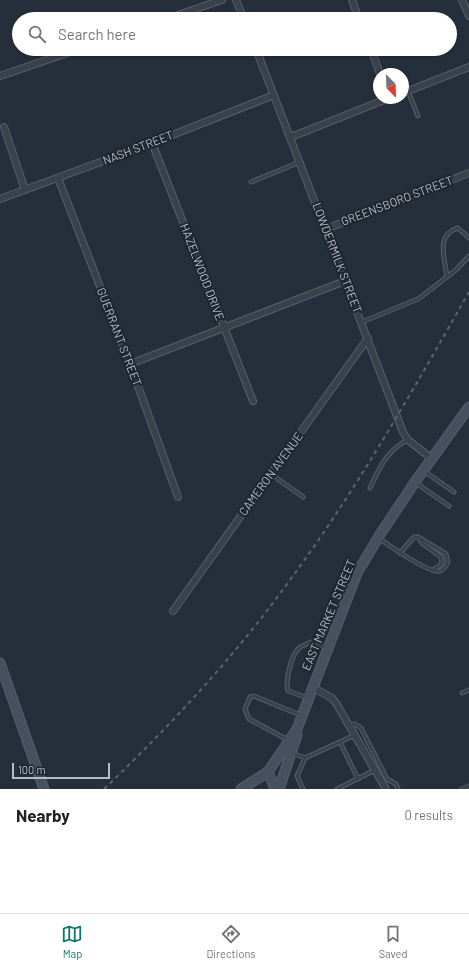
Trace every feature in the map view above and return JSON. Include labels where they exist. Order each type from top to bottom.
[{"type":"main road","name":"EAST MARKET STREET","points":[[241,789],[271,768],[297,730],[312,687],[357,573],[378,538],[431,458],[469,407]]},
{"type":"main road","points":[[0,663],[44,789]]},
{"type":"main road","points":[[278,787],[292,752],[297,730]]},
{"type":"main road","points":[[271,768],[278,787]]},
{"type":"street","points":[[187,12],[222,0]]},
{"type":"street","points":[[236,0],[241,12]]},
{"type":"street","points":[[352,0],[356,12]]},
{"type":"street","points":[[462,0],[469,16]]},
{"type":"street","points":[[0,76],[59,56]]},
{"type":"street","name":"LOWDERMILK STREET","points":[[259,56],[362,322],[400,425],[408,440],[431,458]]},
{"type":"street","points":[[374,56],[378,68]]},
{"type":"street","points":[[409,91],[469,67]]},
{"type":"street","name":"NASH STREET","points":[[0,199],[152,143],[274,94]]},
{"type":"street","points":[[290,137],[374,104]]},
{"type":"street","points":[[4,127],[25,190]]},
{"type":"street","name":"HAZELWOOD DRIVE","points":[[152,143],[253,401]]},
{"type":"street","name":"GREENSBORO STREET","points":[[326,229],[469,173]]},
{"type":"street","name":"GUERRANT STREET","points":[[58,178],[130,364],[178,498]]},
{"type":"street","points":[[130,364],[345,281]]},
{"type":"street","name":"CAMERON AVENUE","points":[[173,611],[368,338]]},
{"type":"street","points":[[312,687],[332,698],[378,770],[386,789]]},
{"type":"lane","points":[[409,98],[418,116]]},
{"type":"lane","points":[[251,182],[300,162]]},
{"type":"lane","points":[[447,277],[443,243],[445,236],[451,230],[458,228],[469,238]]},
{"type":"lane","points":[[362,322],[418,299],[447,277],[469,256]]},
{"type":"lane","points":[[370,488],[380,467],[392,450],[408,440]]},
{"type":"lane","points":[[423,470],[454,492]]},
{"type":"lane","points":[[271,474],[303,497]]},
{"type":"lane","points":[[415,482],[449,506]]},
{"type":"lane","points":[[378,538],[432,571],[440,572],[445,568],[448,562],[446,554],[416,537]]},
{"type":"lane","points":[[400,552],[416,537]]},
{"type":"lane","points":[[416,537],[441,557],[442,564],[432,571]]},
{"type":"lane","points":[[308,698],[288,691],[286,684],[291,664],[298,648],[311,642],[328,648]]},
{"type":"lane","points":[[462,693],[469,690]]},
{"type":"lane","points":[[290,741],[250,719],[245,709],[250,697],[254,696],[302,716]]},
{"type":"lane","points":[[350,726],[355,724],[361,728],[378,770],[387,779],[396,784],[398,789]]},
{"type":"lane","points":[[302,789],[297,776],[305,758],[355,735]]},
{"type":"lane","points":[[340,742],[358,779]]},
{"type":"lane","points":[[292,752],[305,758]]},
{"type":"lane","points":[[337,789],[378,770]]},
{"type":"lane","points":[[462,789],[469,786]]},
{"type":"railway","points":[[104,789],[154,740],[225,663],[269,608],[315,546],[384,439],[469,292]]}]
